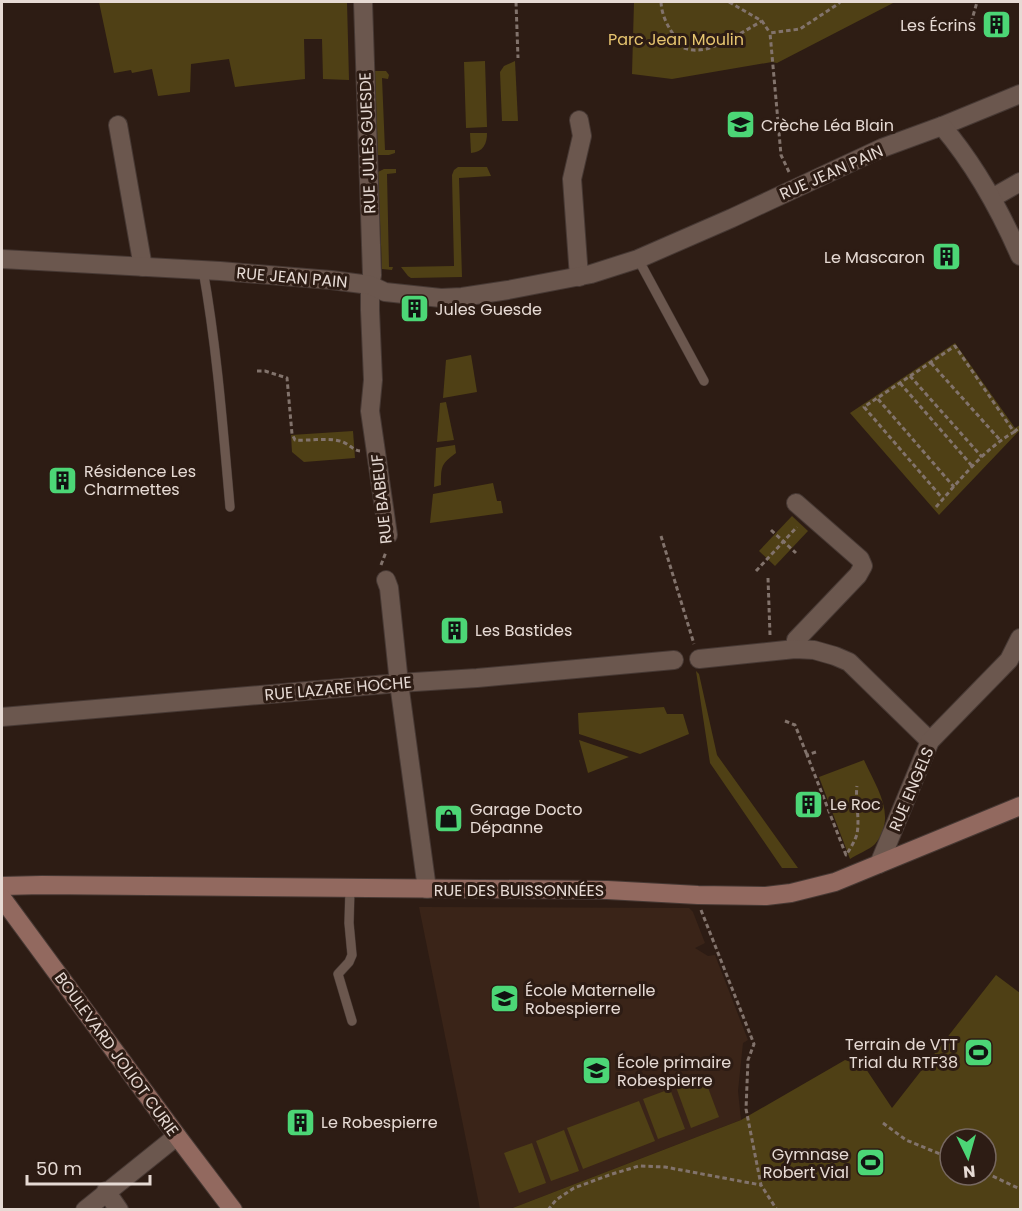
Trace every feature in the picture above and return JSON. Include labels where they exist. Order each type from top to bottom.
[{"type":"street","name":"RUE JULES GUESDE","points":[[363,2],[372,274],[370,285]]},
{"type":"street","name":"RUE JEAN PAIN","points":[[2,260],[203,270],[331,280],[370,285],[386,292],[441,298],[508,290],[579,277],[638,259],[882,148],[1020,94]]},
{"type":"street","points":[[579,120],[582,136],[572,179],[579,277]]},
{"type":"street","points":[[118,124],[143,267]]},
{"type":"street","points":[[942,126],[992,198],[1020,256]]},
{"type":"street","points":[[992,198],[1020,182]]},
{"type":"street","name":"RUE BABEUF","points":[[370,285],[373,380],[370,411],[388,535]]},
{"type":"street","points":[[795,649],[796,640],[858,575],[862,566],[860,559],[802,509]]},
{"type":"street","points":[[386,580],[389,588],[399,683],[428,889]]},
{"type":"street","name":"RUE ENGELS","points":[[879,864],[930,741],[1009,660],[1020,638]]},
{"type":"street","points":[[699,658],[795,649],[814,650],[835,656],[849,662],[930,741]]},
{"type":"street","name":"RUE LAZARE HOCHE","points":[[2,717],[674,660]]},
{"type":"street","name":"RUE DES BUISSONNÉES","points":[[2,886],[607,890],[766,896],[791,893],[835,882],[1020,806]]},
{"type":"street","name":"BOULEVARD JOLIOT CURIE","points":[[2,898],[177,1136],[234,1209]]},
{"type":"street","points":[[85,1209],[177,1136]]},
{"type":"street","points":[[106,1191],[119,1209]]},
{"type":"lane","points":[[638,259],[704,381]]},
{"type":"lane","points":[[203,270],[230,507]]},
{"type":"lane","points":[[350,889],[349,923],[352,955],[338,974],[352,1021]]},
{"type":"path","points":[[516,2],[518,58]]},
{"type":"path","points":[[661,2],[662,14],[670,31],[683,48],[696,51],[705,50],[762,21]]},
{"type":"path","points":[[729,2],[762,21],[770,33],[781,155],[796,187]]},
{"type":"path","points":[[770,33],[800,28],[840,2]]},
{"type":"path","points":[[969,30],[977,2]]},
{"type":"path","points":[[943,499],[864,407],[955,346],[1014,432]]},
{"type":"path","points":[[931,363],[1000,440]]},
{"type":"path","points":[[257,371],[265,371],[287,378],[292,434],[295,440],[332,440],[343,442],[354,450],[376,454]]},
{"type":"path","points":[[910,376],[982,458]]},
{"type":"path","points":[[900,383],[973,467]]},
{"type":"path","points":[[878,399],[954,487]]},
{"type":"path","points":[[936,507],[1000,440],[1020,427]]},
{"type":"path","points":[[756,571],[783,542],[802,509]]},
{"type":"path","points":[[771,530],[796,553]]},
{"type":"path","name":"RUE BABEUF","points":[[386,580],[380,568],[387,549],[388,535]]},
{"type":"path","points":[[661,536],[699,658]]},
{"type":"path","points":[[768,578],[770,652]]},
{"type":"path","points":[[785,721],[795,725],[846,855],[857,836],[855,797],[857,786]]},
{"type":"path","points":[[807,755],[816,752]]},
{"type":"path","points":[[698,895],[701,910],[754,1044],[748,1060],[746,1109],[761,1185],[777,1209]]},
{"type":"path","points":[[883,1123],[906,1140],[938,1153]]},
{"type":"path","points":[[548,1209],[556,1200],[574,1188],[639,1166],[665,1167],[761,1185]]},
{"type":"path","points":[[998,1179],[1020,1189]]},
{"type":"shaded area","name":"École primaire Robespierre","points":[[419,907],[689,908],[693,912],[705,943],[695,948],[708,956],[715,955],[748,1040],[743,1043],[738,1091],[741,1120],[510,1209],[480,1209]]},
{"type":"green space","points":[[99,2],[347,2],[349,80],[323,79],[322,39],[304,39],[305,79],[235,87],[229,59],[191,64],[190,92],[158,96],[152,69],[132,73],[131,70],[114,73]]},
{"type":"green space","name":"Parc Jean Moulin","points":[[634,2],[895,2],[777,63],[672,79],[632,74]]},
{"type":"green space","points":[[485,61],[487,127],[466,128],[464,62]]},
{"type":"green space","points":[[515,61],[518,121],[502,121],[500,72],[504,66]]},
{"type":"green space","points":[[375,71],[386,71],[389,75],[388,79],[382,78],[385,150],[395,150],[395,153],[389,155],[378,155]]},
{"type":"green space","points":[[470,133],[487,133],[484,147],[479,151],[471,153]]},
{"type":"green space","points":[[458,167],[487,167],[491,176],[459,178],[462,277],[411,278],[401,267],[454,266],[452,175]]},
{"type":"green space","points":[[384,169],[396,169],[396,173],[387,174],[389,267],[393,267],[392,270],[382,269],[378,172]]},
{"type":"green space","points":[[955,343],[1015,428],[1020,425],[1020,430],[939,515],[850,413]]},
{"type":"green space","points":[[471,355],[477,392],[443,398],[446,360]]},
{"type":"green space","points":[[446,402],[454,440],[437,442],[440,403]]},
{"type":"green space","points":[[353,431],[355,458],[304,462],[292,452],[291,435]]},
{"type":"green space","points":[[455,445],[456,453],[443,466],[441,485],[434,487],[436,448]]},
{"type":"green space","points":[[493,483],[497,501],[501,501],[503,513],[430,523],[433,494]]},
{"type":"green space","points":[[792,516],[808,531],[775,566],[759,551]]},
{"type":"green space","points":[[696,671],[699,674],[717,755],[798,868],[782,868],[710,763]]},
{"type":"green space","points":[[664,707],[667,714],[683,714],[689,734],[640,754],[579,734],[578,713]]},
{"type":"green space","points":[[579,740],[629,757],[588,773]]},
{"type":"green space","points":[[864,760],[883,802],[885,823],[875,844],[850,859],[819,777]]},
{"type":"green space","points":[[996,975],[1020,993],[1020,1209],[510,1209],[741,1120],[845,1060],[864,1066],[892,1108]]},
{"type":"green space","points":[[704,1077],[719,1117],[691,1128],[676,1087]]},
{"type":"green space","points":[[670,1089],[685,1129],[658,1139],[643,1099]]},
{"type":"green space","points":[[639,1101],[655,1141],[583,1169],[567,1128]]},
{"type":"green space","points":[[564,1130],[579,1171],[551,1181],[536,1141]]},
{"type":"green space","points":[[532,1143],[546,1183],[519,1193],[504,1153]]},
{"type":"place","name":"Les Écrins","points":[[997,25]]},
{"type":"place","name":"Crèche Léa Blain","points":[[740,125]]},
{"type":"place","name":"Le Mascaron","points":[[946,257]]},
{"type":"place","name":"Jules Guesde","points":[[414,309]]},
{"type":"place","name":"Résidence Les Charmettes","points":[[63,480]]},
{"type":"place","name":"Les Bastides","points":[[454,630]]},
{"type":"place","name":"Le Roc","points":[[809,804]]},
{"type":"place","name":"Garage Docto Dépanne","points":[[449,818]]},
{"type":"place","name":"École Maternelle Robespierre","points":[[504,999]]},
{"type":"place","name":"Terrain de VTT Trial du RTF38","points":[[979,1053]]},
{"type":"place","name":"École primaire Robespierre","points":[[596,1071]]},
{"type":"place","name":"Le Robespierre","points":[[300,1122]]},
{"type":"place","name":"Gymnase Robert Vial","points":[[870,1163]]}]
